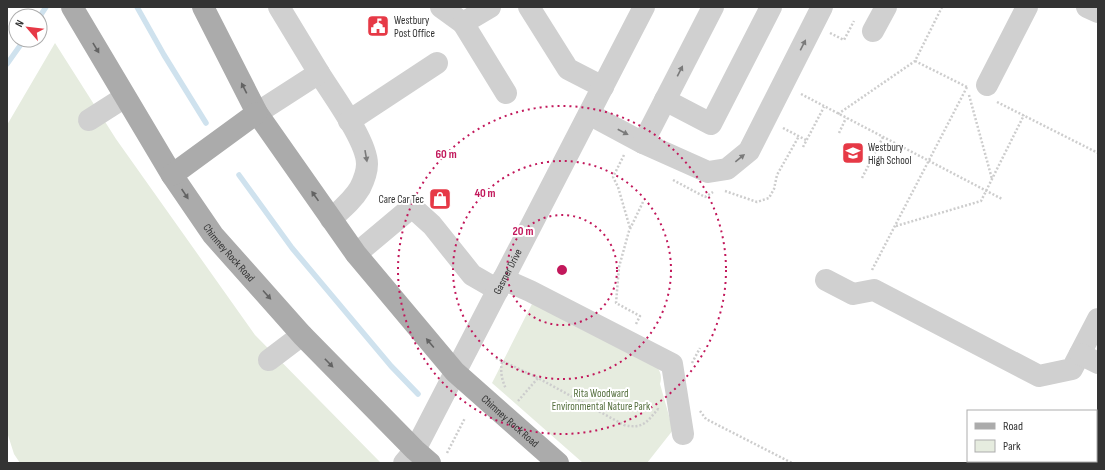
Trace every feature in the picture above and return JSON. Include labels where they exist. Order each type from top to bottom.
[{"type":"main road","name":"Chimney Rock Road","points":[[203,7],[257,113],[356,254],[455,372],[558,463]]},
{"type":"main road","name":"Chimney Rock Road","points":[[74,11],[172,175],[213,235],[302,335],[423,458]]},
{"type":"main road","points":[[172,175],[257,113]]},
{"type":"street","points":[[279,7],[364,148],[367,165],[361,186],[352,200],[331,218]]},
{"type":"street","points":[[441,7],[459,12],[490,7]]},
{"type":"street","points":[[529,7],[568,69],[603,87]]},
{"type":"street","name":"Gasmer Drive","points":[[423,458],[455,372],[644,7]]},
{"type":"street","points":[[643,143],[714,7]]},
{"type":"street","points":[[666,100],[711,124],[771,7]]},
{"type":"street","points":[[589,114],[643,143],[708,172],[727,169],[749,152],[822,7]]},
{"type":"street","points":[[874,31],[886,7]]},
{"type":"street","points":[[981,91],[1027,7]]},
{"type":"street","points":[[1087,7],[1098,12]]},
{"type":"street","points":[[459,12],[506,93]]},
{"type":"street","points":[[349,121],[437,63]]},
{"type":"street","points":[[257,113],[319,73]]},
{"type":"street","points":[[89,120],[125,97]]},
{"type":"street","points":[[356,254],[412,207],[432,225],[472,275],[530,291],[672,364],[683,434]]},
{"type":"street","points":[[826,280],[852,294],[874,290],[1038,376],[1072,369],[1089,358],[1098,319]]},
{"type":"street","points":[[269,360],[302,335]]},
{"type":"path","points":[[838,114],[915,61],[942,7]]},
{"type":"path","points":[[828,32],[844,40],[854,20]]},
{"type":"path","points":[[915,61],[981,91],[1098,153]]},
{"type":"path","points":[[860,293],[930,161],[981,91]]},
{"type":"path","points":[[981,91],[992,179]]},
{"type":"path","points":[[797,92],[1002,199]]},
{"type":"path","points":[[803,147],[824,107]]},
{"type":"path","points":[[895,226],[981,201],[1024,115]]},
{"type":"path","points":[[839,133],[846,118]]},
{"type":"path","points":[[780,126],[807,140]]},
{"type":"path","points":[[862,178],[883,137]]},
{"type":"path","points":[[624,155],[613,176],[618,187],[630,228]]},
{"type":"path","points":[[627,340],[640,316],[616,303],[619,267],[630,228],[643,202]]},
{"type":"path","points":[[496,358],[538,378],[624,425],[636,428],[648,422],[658,409],[663,412]]},
{"type":"path","points":[[502,362],[500,370],[503,382],[506,390],[510,393]]},
{"type":"path","points":[[515,405],[538,378]]},
{"type":"path","points":[[514,397],[518,401]]},
{"type":"path","points":[[423,458],[465,418]]},
{"type":"path","points":[[706,419],[792,463]]},
{"type":"green space","points":[[55,43],[116,139],[255,335],[381,463],[20,463],[14,454],[7,432],[7,125]]},
{"type":"green space","name":"Rita Woodward Environmental Nature Park","points":[[535,298],[656,365],[661,374],[660,384],[673,430],[647,463],[583,463],[492,383]]},
{"type":"waterway","points":[[137,7],[164,55],[206,123]]},
{"type":"waterway","points":[[7,64],[18,48]]},
{"type":"waterway","points":[[239,175],[292,248],[391,366],[418,394]]},
{"type":"place","name":"Westbury Post Office","points":[[378,26]]},
{"type":"place","name":"Westbury High School","points":[[853,153]]},
{"type":"place","name":"Care Car Tec","points":[[440,199]]}]
